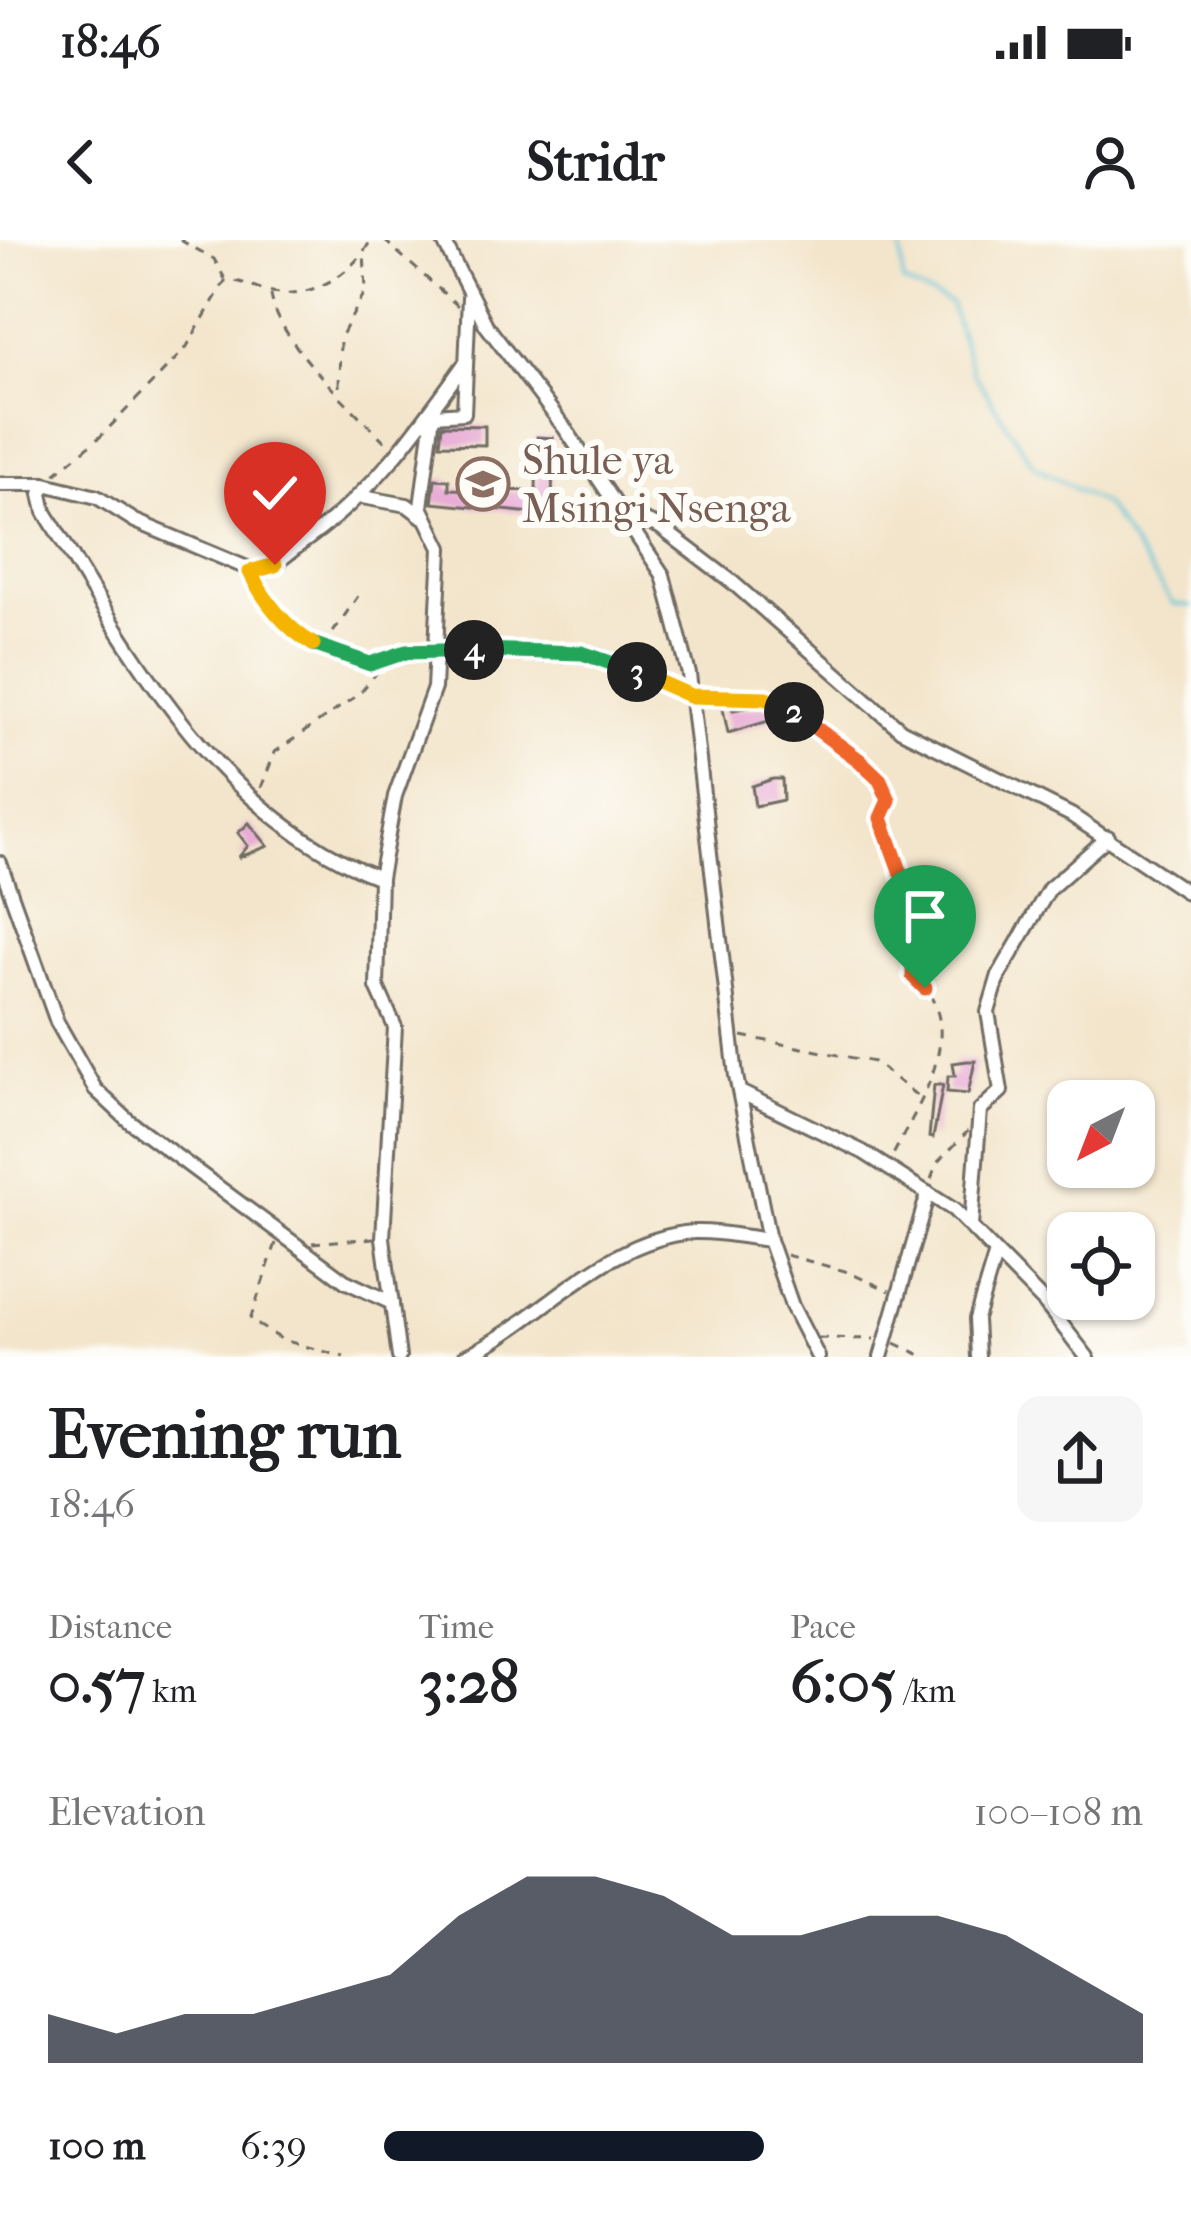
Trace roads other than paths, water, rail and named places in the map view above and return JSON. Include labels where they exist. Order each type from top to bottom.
[{"type":"street","points":[[443,240],[469,296],[658,562],[679,628],[691,696],[740,1092],[771,1246],[818,1357]]},
{"type":"street","points":[[424,518],[423,480],[433,415],[464,413],[469,296]]},
{"type":"street","points":[[0,484],[45,484],[97,497],[135,521],[250,572],[275,565],[362,497],[466,364]]},
{"type":"street","points":[[45,484],[40,494],[46,512],[169,711],[261,802],[338,860],[380,878]]},
{"type":"street","points":[[362,497],[407,505],[424,518],[441,548],[433,703],[394,796],[380,878],[377,987],[395,1027],[383,1238],[399,1357]]},
{"type":"street","points":[[616,509],[660,527],[702,559],[901,730],[1108,838],[1191,895]]},
{"type":"street","points":[[436,649],[598,656],[691,696]]},
{"type":"street","points":[[971,1226],[982,1106],[1001,1091],[988,1012],[999,975],[1049,890],[1108,838]]},
{"type":"street","points":[[0,863],[57,1022],[95,1089],[129,1121],[357,1288],[392,1303]]},
{"type":"street","points":[[740,1092],[928,1192],[971,1226],[995,1256],[1031,1286],[1087,1357]]},
{"type":"street","points":[[881,1357],[928,1192]]},
{"type":"street","points":[[464,1357],[571,1285],[646,1246],[693,1232],[771,1246]]},
{"type":"street","points":[[978,1357],[975,1329],[980,1297],[995,1256]]},
{"type":"waterway","points":[[901,240],[903,283],[951,304],[972,371],[1034,466],[1105,505],[1173,604],[1191,606]]},
{"type":"place","name":"Shule ya Msingi Nsenga","points":[[483,484]]}]
